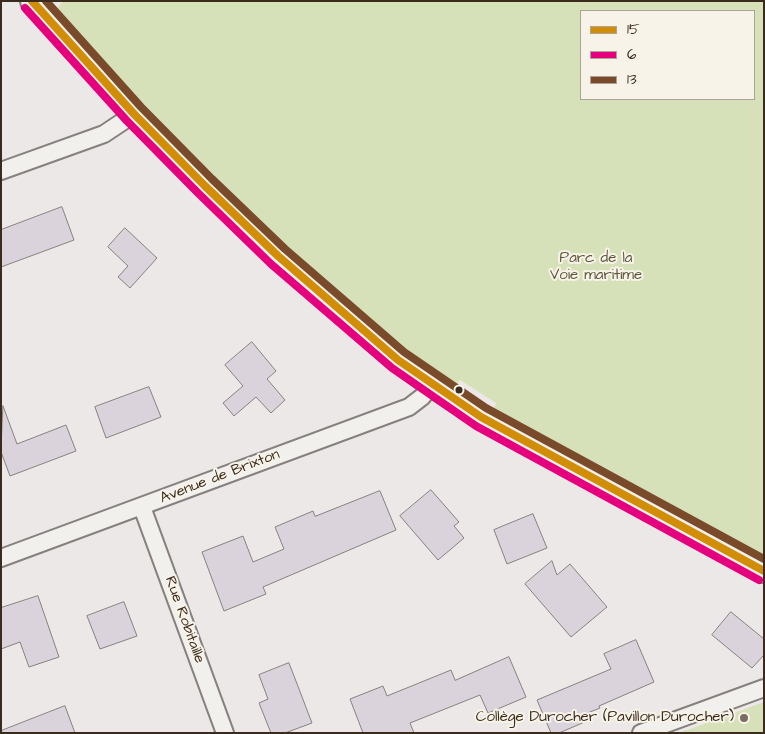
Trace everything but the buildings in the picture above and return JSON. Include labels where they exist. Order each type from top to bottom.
[{"type":"street","points":[[32,1],[134,114],[278,256],[379,344],[432,385],[515,436],[764,571]]},
{"type":"street","points":[[1,171],[104,134],[134,114]]},
{"type":"street","name":"Avenue de Brixton","points":[[1,558],[409,407],[422,397],[432,385]]},
{"type":"street","name":"Rue Robitaille","points":[[142,507],[220,731]]},
{"type":"street","points":[[641,733],[764,688]]},
{"type":"green space","name":"Parc de la Voie maritime","points":[[63,1],[764,1],[764,555],[494,408],[496,403],[460,380],[457,385],[416,357],[349,302],[249,210],[119,78],[57,9]]},
{"type":"green space","name":"Collège Durocher (Pavillon Durocher)","points":[[764,702],[764,733],[679,733]]},
{"type":"transit line","name":"15","points":[[32,1],[134,114],[205,186],[278,256],[398,360],[481,417],[764,571]]},
{"type":"transit line","name":"13","points":[[46,1],[141,107],[212,179],[285,249],[404,352],[486,408],[764,559]]},
{"type":"transit line","name":"6","points":[[25,8],[127,121],[198,193],[271,264],[392,368],[476,426],[759,580]]},
{"type":"place","name":"Collège Durocher (Pavillon Durocher)","points":[[744,718]]}]
